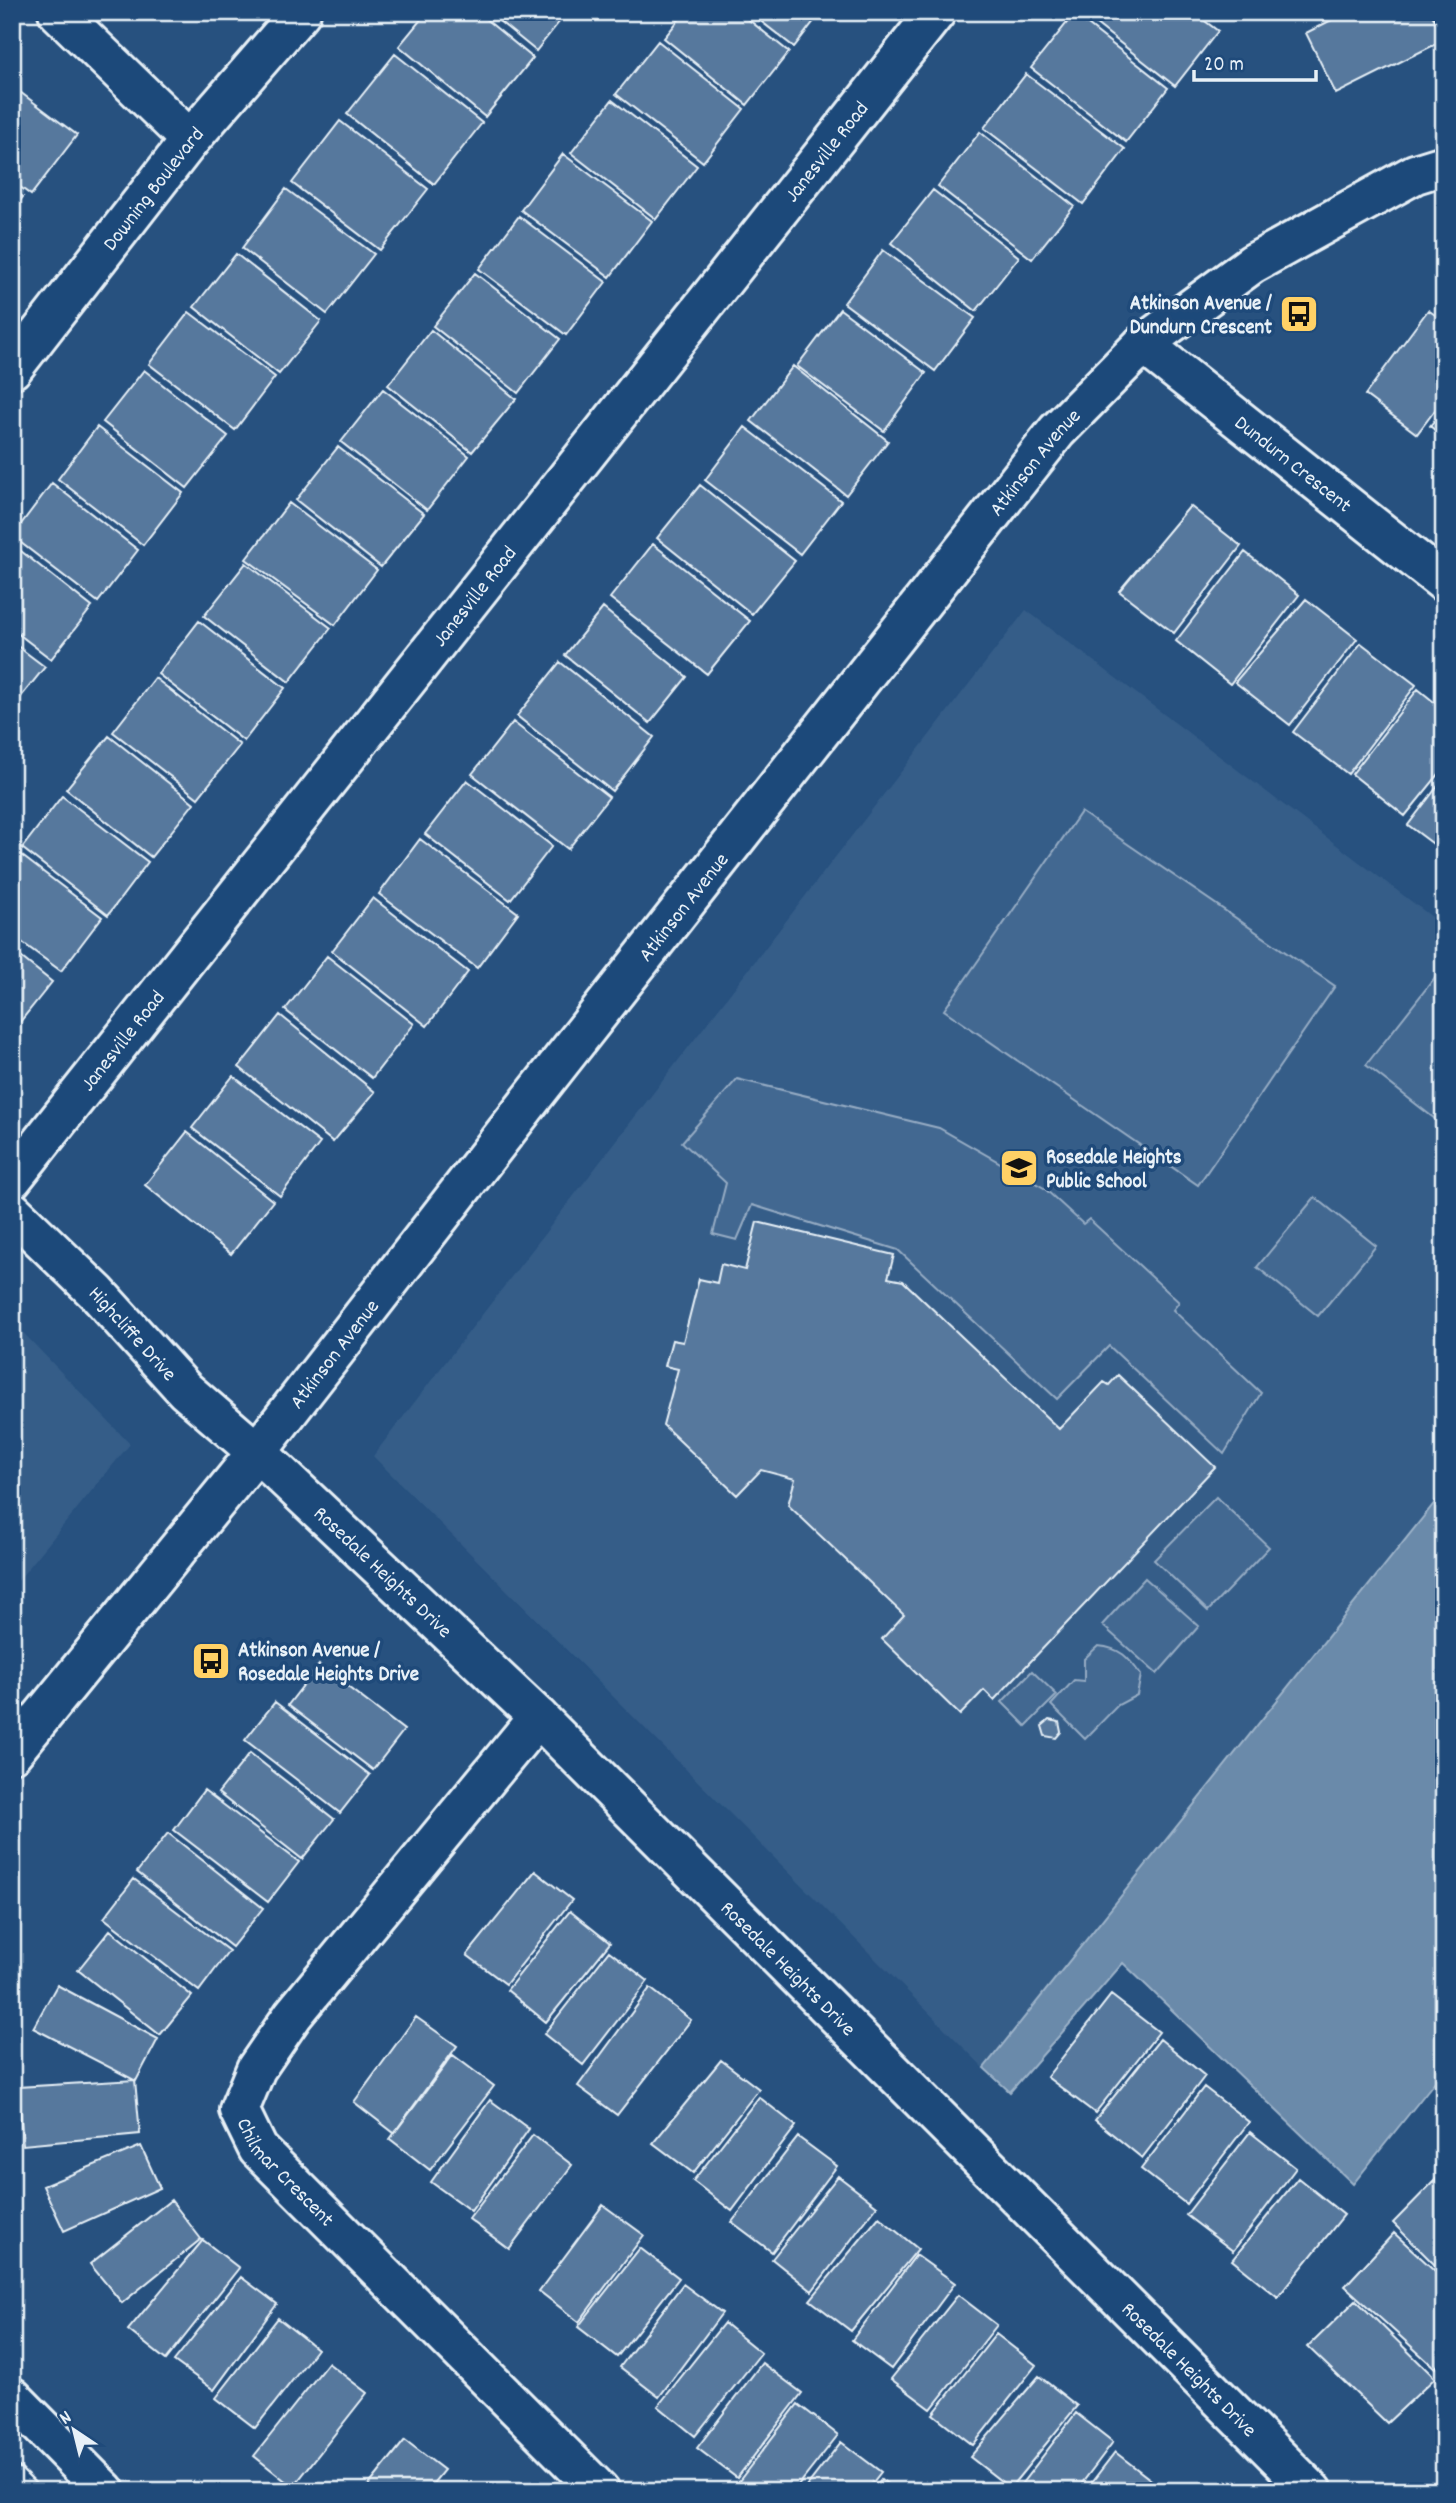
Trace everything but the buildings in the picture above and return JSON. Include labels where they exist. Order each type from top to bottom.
[{"type":"street","points":[[58,12],[190,140]]},
{"type":"street","name":"Downing Boulevard","points":[[12,369],[190,140],[301,12]]},
{"type":"street","name":"Janesville Road","points":[[12,1179],[936,12]]},
{"type":"street","name":"Atkinson Avenue","points":[[12,1753],[257,1452],[1048,442],[1143,344],[1252,264],[1415,174],[1444,165]]},
{"type":"street","name":"Dundurn Crescent","points":[[1143,344],[1444,582]]},
{"type":"street","name":"Highcliffe Drive","points":[[12,1211],[97,1293],[185,1390],[257,1452]]},
{"type":"street","name":"Rosedale Heights Drive","points":[[257,1452],[538,1717],[1312,2491]]},
{"type":"street","name":"Chilmar Crescent","points":[[538,1717],[293,2015],[256,2069],[239,2110],[258,2150],[600,2491]]},
{"type":"street","points":[[12,2397],[105,2491]]},
{"type":"lane","points":[[12,2478],[25,2491]]},
{"type":"shaded area","name":"Rosedale Heights Public School","points":[[1026,610],[1444,926],[1444,1491],[984,2068],[373,1456]]},
{"type":"shaded area","points":[[1081,812],[1335,986],[1198,1185],[944,1010]]},
{"type":"shaded area","points":[[1444,966],[1444,1126],[1366,1065]]},
{"type":"shaded area","points":[[737,1079],[939,1128],[1044,1188],[1083,1224],[1089,1219],[1179,1302],[1173,1310],[1261,1393],[1224,1454],[1109,1346],[1057,1399],[898,1250],[752,1205],[737,1240],[713,1234],[726,1183],[682,1142]]},
{"type":"shaded area","points":[[1315,1197],[1376,1246],[1318,1316],[1257,1267]]},
{"type":"shaded area","points":[[12,1321],[130,1444],[12,1588]]},
{"type":"shaded area","points":[[1444,1491],[1444,2070],[1353,2184],[1123,1963],[1010,2092],[984,2068]]},
{"type":"shaded area","points":[[1216,1497],[1269,1547],[1208,1611],[1154,1560]]},
{"type":"shaded area","points":[[1145,1578],[1199,1626],[1157,1674],[1102,1625]]},
{"type":"shaded area","points":[[1098,1646],[1123,1654],[1141,1675],[1137,1695],[1118,1705],[1085,1739],[1051,1705],[1074,1680],[1084,1681],[1084,1659]]},
{"type":"shaded area","points":[[1032,1671],[1057,1695],[1026,1726],[1002,1702]]},
{"type":"place","name":"Atkinson Avenue / Dundurn Crescent","points":[[1299,314]]},
{"type":"place","name":"Rosedale Heights Public School","points":[[1019,1168]]},
{"type":"place","name":"Atkinson Avenue / Rosedale Heights Drive","points":[[211,1661]]}]
